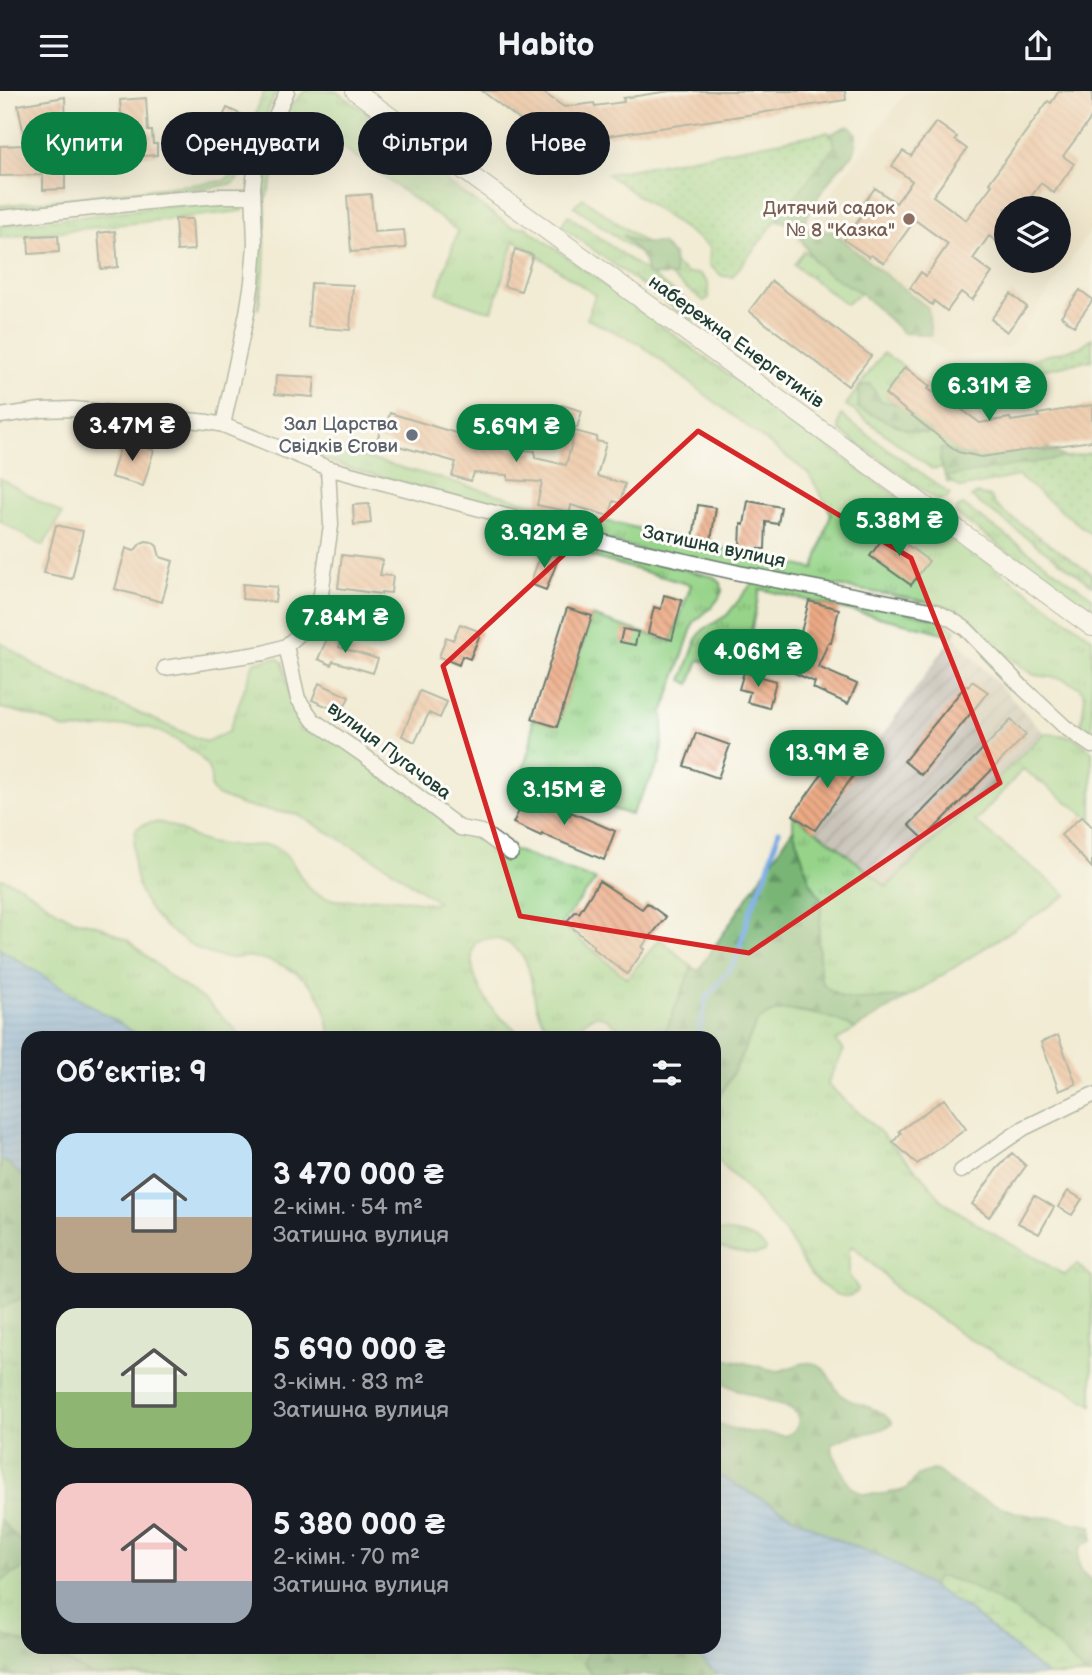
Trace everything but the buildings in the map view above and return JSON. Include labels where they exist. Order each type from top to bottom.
[{"type":"street","points":[[223,425],[252,282],[255,244],[253,196],[257,162],[287,91]]},
{"type":"street","name":"набережна Енергетиків","points":[[355,91],[1092,627]]},
{"type":"street","points":[[0,218],[167,200],[253,196]]},
{"type":"street","name":"Затишна вулиця","points":[[0,416],[73,409],[191,419],[223,425],[328,468],[614,545],[739,573],[935,611],[966,629],[1024,689],[1065,727],[1092,746]]},
{"type":"street","points":[[165,668],[264,653],[286,646],[305,629],[315,613],[321,594],[331,525],[328,468]]},
{"type":"street","name":"вулиця Пугачова","points":[[286,646],[298,699],[313,720],[460,828],[482,832],[511,853]]},
{"type":"street","points":[[961,1171],[1024,1128],[1092,1095]]},
{"type":"highlighted area","points":[[698,431],[911,558],[1000,783],[749,953],[520,916],[443,666]]},
{"type":"shaded area","name":"Дитячий садок № 8 \"Казка\"","points":[[907,91],[1092,91],[1092,229],[1071,259],[1071,196],[994,196],[994,273],[1062,273],[1011,346],[955,360],[795,241]]},
{"type":"shaded area","points":[[953,636],[1044,733],[887,888],[815,830]]},
{"type":"green space","points":[[264,91],[276,91],[268,112],[256,112]]},
{"type":"green space","points":[[305,91],[336,91],[365,112],[358,112],[358,159],[344,148],[344,112],[287,111]]},
{"type":"green space","points":[[850,126],[856,133],[853,155],[835,173],[804,223],[797,226],[773,219],[815,142]]},
{"type":"green space","points":[[828,132],[833,137],[834,147],[732,277],[722,276],[709,265],[710,247],[608,175]]},
{"type":"green space","points":[[233,175],[240,175],[234,183],[216,187],[0,212],[0,206],[223,181]]},
{"type":"green space","points":[[265,175],[274,175],[266,199],[264,276],[258,310],[260,224]]},
{"type":"green space","points":[[381,175],[446,175],[448,183],[512,227],[525,227],[1092,638],[1092,734],[1081,725],[1085,696],[1079,687],[1063,679],[1034,675],[1001,651],[968,620],[949,609],[928,602],[663,556],[353,469],[301,452],[247,427],[294,442],[359,456],[537,505],[814,569],[831,513],[809,474],[637,342],[587,319],[595,295],[515,240],[492,311],[437,293],[458,231]]},
{"type":"green space","points":[[583,198],[687,273],[700,274],[708,283],[709,298],[704,301],[574,206]]},
{"type":"green space","points":[[240,201],[243,211],[0,238],[0,225],[170,205]]},
{"type":"green space","points":[[568,215],[699,310],[696,320],[691,321],[561,226]]},
{"type":"green space","points":[[806,229],[835,232],[928,308],[931,335],[903,333],[861,293],[824,271],[814,261],[800,237]]},
{"type":"green space","points":[[623,235],[638,243],[661,243],[673,255],[675,276],[648,275],[644,259]]},
{"type":"green space","points":[[804,251],[861,293],[846,304],[794,265]]},
{"type":"green space","points":[[1092,338],[1092,360],[973,383],[967,375],[1080,347]]},
{"type":"green space","points":[[883,353],[905,367],[885,395],[958,451],[981,457],[974,463],[932,469],[846,405]]},
{"type":"green space","points":[[870,384],[881,401],[916,408],[931,430],[927,434],[905,429],[858,408],[859,387]]},
{"type":"green space","points":[[841,415],[950,494],[947,499],[937,500],[840,431]]},
{"type":"green space","points":[[1045,446],[1065,458],[1059,472],[1022,462],[1001,479],[964,484],[947,482],[940,460],[941,448],[969,457]]},
{"type":"green space","points":[[1092,453],[1092,535],[1018,476],[961,488],[945,477]]},
{"type":"green space","points":[[0,478],[62,514],[43,546],[0,521]]},
{"type":"green space","points":[[977,494],[991,497],[995,505],[1005,513],[1092,574],[1092,585],[971,497]]},
{"type":"green space","points":[[963,505],[1092,597],[1092,610],[1084,608],[956,514],[956,508]]},
{"type":"green space","points":[[489,522],[570,545],[568,553]]},
{"type":"green space","points":[[588,546],[714,577],[721,583],[719,598],[694,622],[663,713],[660,762],[631,815],[520,777],[531,742],[532,719],[557,726],[592,616],[671,642],[691,585],[578,553],[580,549]]},
{"type":"green space","points":[[754,581],[939,619],[956,630],[953,636],[760,589],[743,670],[699,660],[690,684],[682,680],[697,638],[703,630],[727,615]]},
{"type":"green space","points":[[0,642],[49,674],[206,742],[229,731],[254,662],[276,658],[283,662],[289,693],[295,706],[439,816],[497,853],[506,847],[596,880],[561,924],[627,978],[660,939],[692,967],[666,1031],[619,1031],[600,1016],[590,1018],[573,1031],[556,1031],[550,1028],[538,1011],[529,971],[521,955],[508,943],[483,939],[475,943],[472,952],[477,982],[492,1008],[517,1031],[329,1031],[324,1006],[319,996],[295,972],[263,959],[225,958],[205,952],[182,939],[157,918],[147,906],[136,878],[136,829],[155,822],[174,827],[210,843],[275,847],[290,860],[308,887],[328,898],[386,898],[433,904],[438,902],[385,865],[298,815],[244,806],[216,795],[211,789],[210,773],[204,761],[179,741],[158,731],[132,725],[66,729],[36,717],[0,708]]},
{"type":"green space","points":[[1044,733],[1073,737],[1092,751],[1092,820],[1023,769],[975,822],[1067,895],[908,997],[856,999],[842,997],[826,987],[821,981],[818,942],[822,900],[810,882],[793,829],[793,815],[832,842],[887,887]]},
{"type":"green space","points":[[793,829],[810,882],[822,900],[818,942],[821,981],[842,997],[908,997],[855,1029],[839,1021],[806,1012],[785,1010],[767,1015],[757,1022],[721,1094],[721,1031],[666,1031],[692,967],[698,971]]},
{"type":"green space","points":[[0,879],[3,879],[20,886],[74,920],[97,925],[128,940],[172,978],[207,1002],[237,1031],[132,1031],[0,949]]},
{"type":"green space","points":[[789,1010],[815,1014],[832,1018],[855,1029],[836,1041],[844,1050],[827,1084],[879,1131],[928,1182],[941,1200],[1065,1275],[1077,1264],[1092,1277],[1092,1405],[963,1335],[902,1295],[852,1246],[849,1250],[849,1275],[858,1289],[857,1292],[844,1296],[827,1289],[816,1280],[777,1223],[721,1164],[721,1094],[757,1021],[772,1013]]},
{"type":"green space","points":[[0,1159],[21,1176],[21,1654],[695,1654],[719,1675],[0,1675]]},
{"type":"green space","points":[[0,1159],[21,1175],[21,1298],[0,1309]]},
{"type":"green space","points":[[721,1232],[749,1237],[766,1249],[765,1252],[756,1254],[721,1248]]},
{"type":"green space","points":[[721,1360],[733,1360],[777,1371],[806,1363],[815,1364],[824,1370],[844,1397],[877,1410],[888,1418],[892,1424],[884,1428],[846,1437],[832,1444],[833,1453],[848,1483],[863,1494],[882,1494],[906,1489],[918,1475],[932,1470],[964,1491],[1017,1513],[1061,1518],[1092,1526],[1092,1541],[1082,1545],[1078,1560],[1084,1574],[1092,1581],[1092,1675],[1084,1675],[1039,1630],[981,1592],[943,1577],[933,1583],[933,1588],[886,1559],[831,1537],[721,1477],[721,1425],[741,1431],[785,1436],[794,1431],[798,1420],[790,1408],[721,1382]]},
{"type":"green space","points":[[0,1520],[21,1542],[21,1569],[0,1582]]},
{"type":"green space","points":[[943,1577],[981,1592],[1020,1615],[1056,1645],[1084,1675],[1047,1675],[969,1610],[933,1588],[936,1578]]},
{"type":"green space","points":[[0,1634],[21,1642],[21,1654],[50,1654],[93,1675],[0,1675]]},
{"type":"green space","points":[[587,1654],[695,1654],[719,1675],[592,1675],[584,1662]]},
{"type":"water","points":[[0,949],[132,1031],[21,1031],[21,1175],[0,1159]]},
{"type":"water","points":[[721,1477],[831,1537],[886,1559],[969,1610],[1047,1675],[719,1675],[695,1654],[721,1654]]},
{"type":"waterway","points":[[699,1031],[706,999],[735,962],[779,831]]},
{"type":"place","name":"Дитячий садок № 8 \"Казка\"","points":[[909,219]]},
{"type":"place","name":"Зал Царства Свідків Єгови","points":[[412,435]]}]
